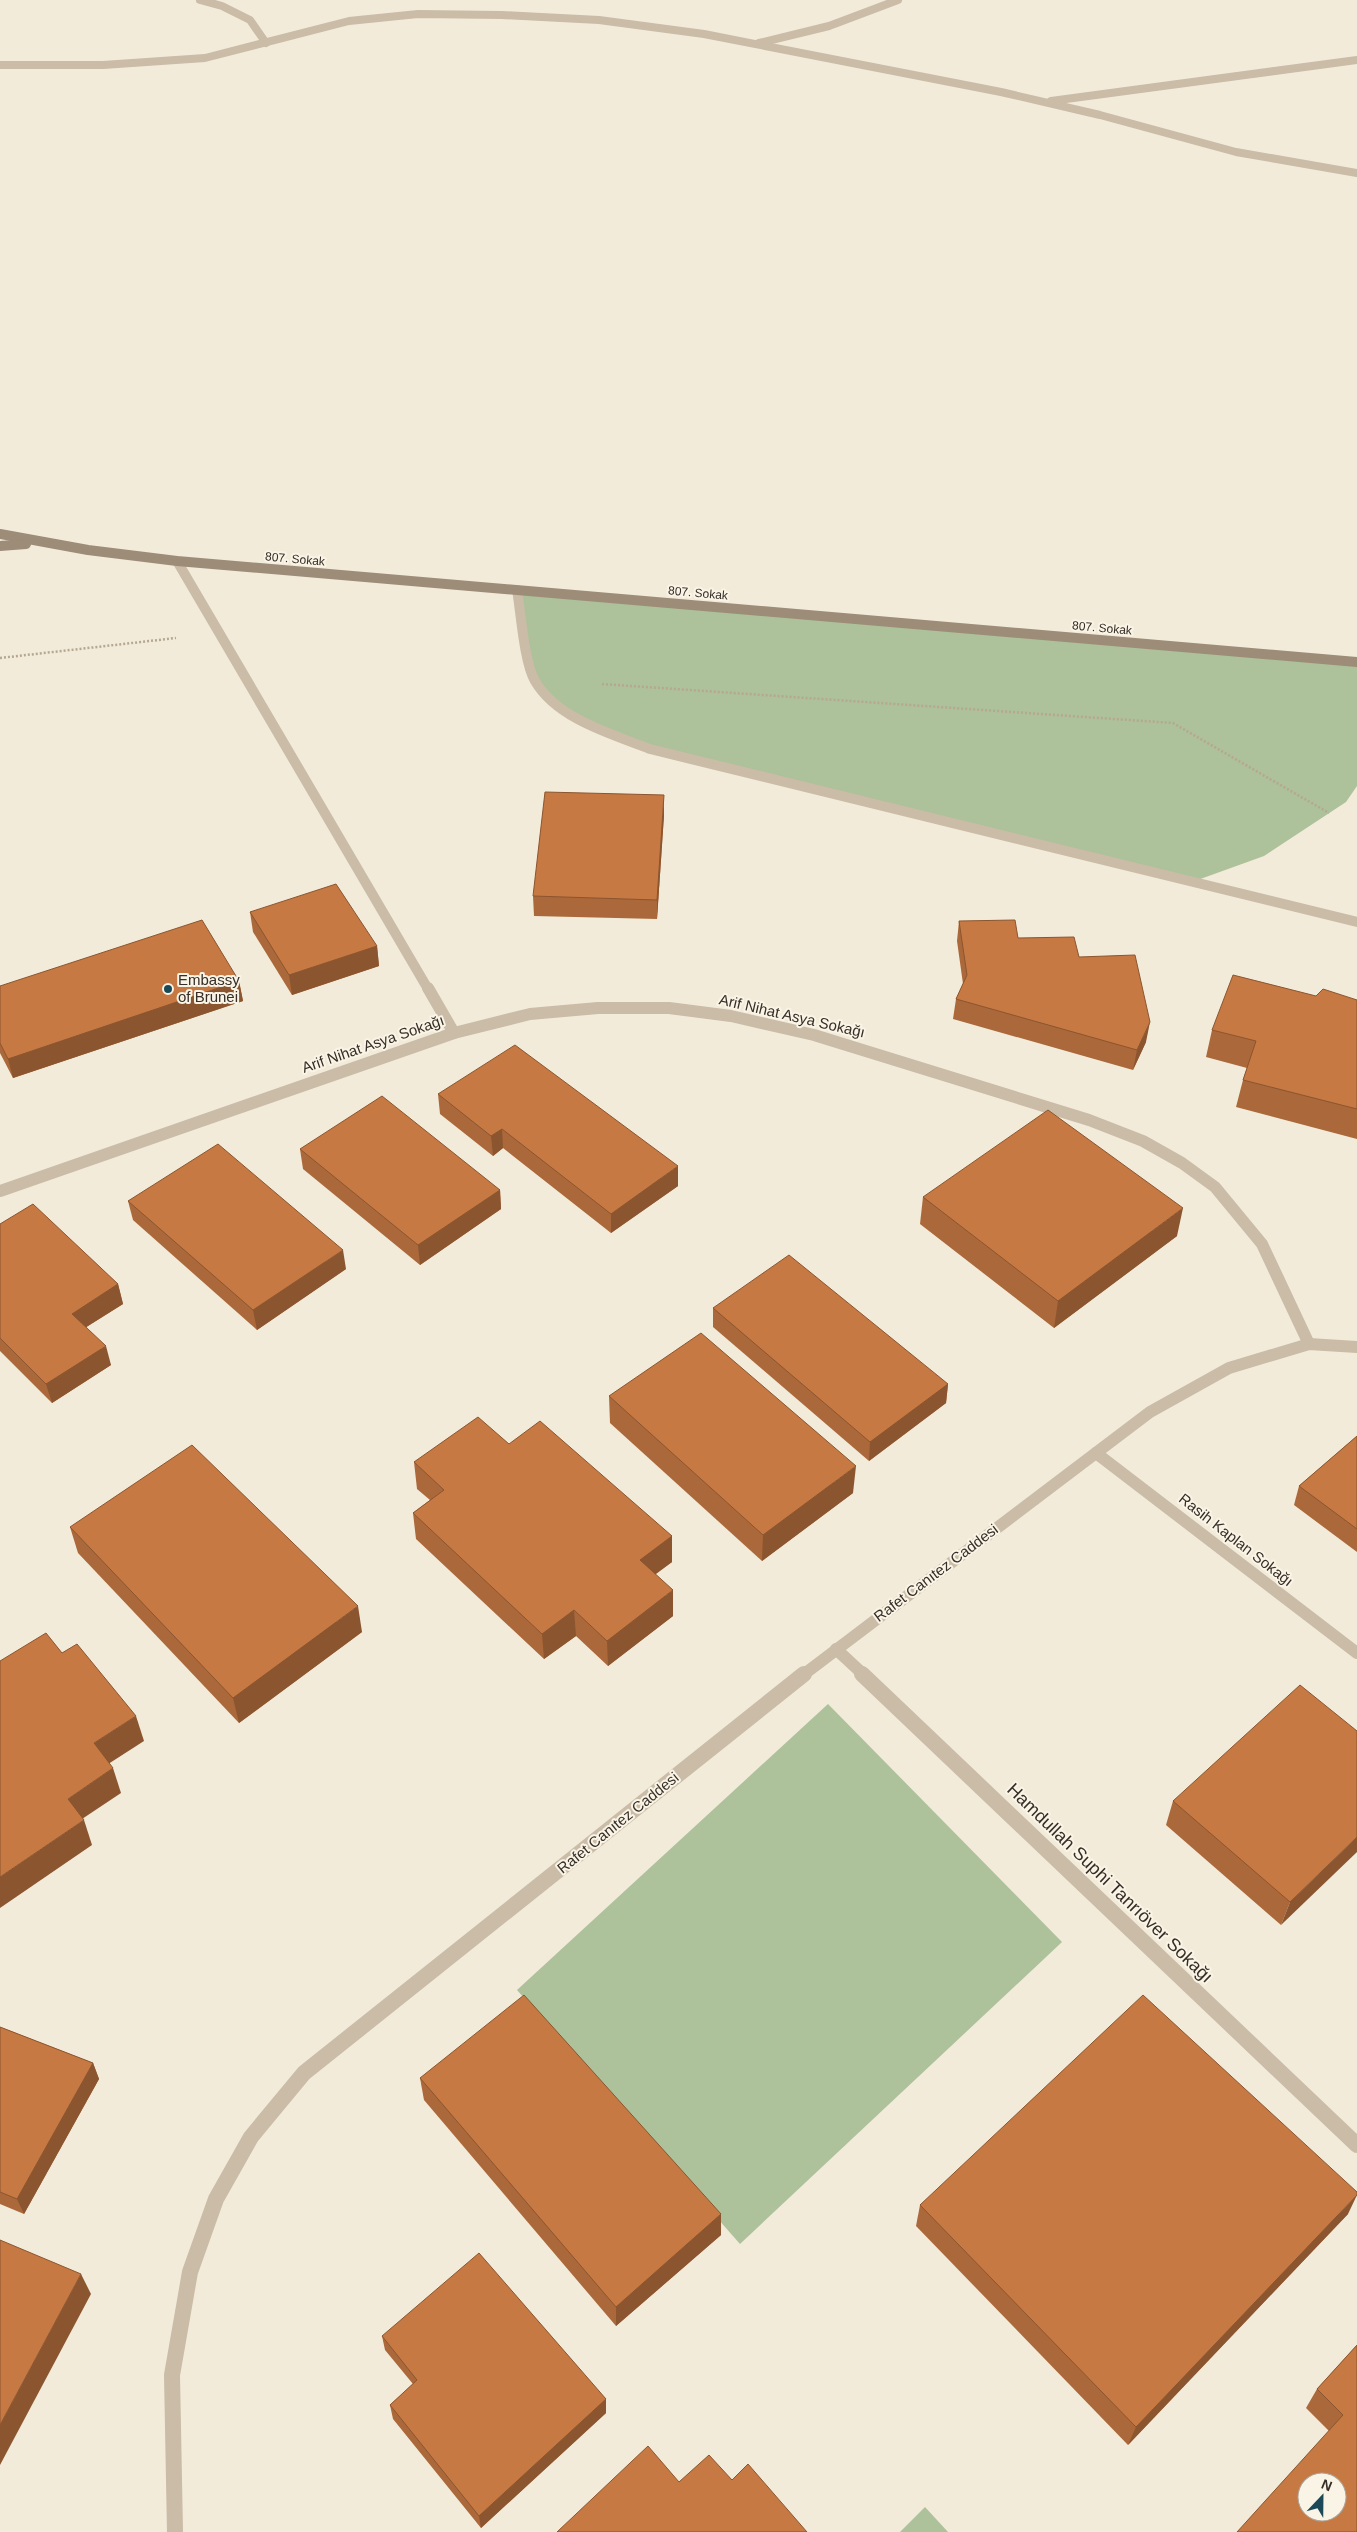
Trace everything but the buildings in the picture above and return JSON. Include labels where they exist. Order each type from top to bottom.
[{"type":"main road","name":"807. Sokak","points":[[0,534],[38,544],[177,561],[1357,662]]},
{"type":"main road","name":"807. Sokak","points":[[0,546],[38,544]]},
{"type":"street","points":[[200,0],[222,6],[250,20],[266,43]]},
{"type":"street","points":[[754,44],[829,26],[898,0]]},
{"type":"street","points":[[0,66],[103,65],[205,58],[349,21],[427,14],[502,15],[599,20],[704,34],[1044,102],[1236,152],[1357,173]]},
{"type":"street","points":[[1044,102],[1357,60]]},
{"type":"street","points":[[177,561],[454,1033]]},
{"type":"street","points":[[517,590],[534,680],[558,704],[595,727],[650,749],[1357,922]]},
{"type":"street","name":"Arif Nihat Asya Sokağı","points":[[0,1191],[454,1033],[530,1014],[598,1008],[669,1008],[731,1016],[814,1036],[907,1062],[1089,1120],[1143,1142],[1182,1163],[1215,1187],[1262,1244],[1309,1344]]},
{"type":"street","name":"Rafet Canıtez Caddesi","points":[[175,2532],[172,2375],[190,2272],[216,2199],[251,2137],[304,2073],[836,1649],[1150,1412],[1229,1368],[1309,1344],[1357,1348]]},
{"type":"street","name":"Rasih Kaplan Sokağı","points":[[1096,1453],[1357,1653]]},
{"type":"street","name":"Hamdullah Suphi Tanrıöver Sokağı","points":[[836,1649],[1357,2145]]},
{"type":"path","points":[[0,658],[219,633]]},
{"type":"path","points":[[534,680],[1173,723],[1329,813]]},
{"type":"green space","points":[[517,590],[1357,662],[1357,786],[1346,802],[1264,856],[1192,882],[650,749],[603,730],[572,715],[558,705],[545,694],[535,681],[527,652]]},
{"type":"green space","points":[[828,1704],[1062,1942],[740,2244],[517,1990]]},
{"type":"green space","points":[[925,2507],[948,2532],[900,2532]]},
{"type":"place","name":"Embassy of Brunei","points":[[168,989]]}]
